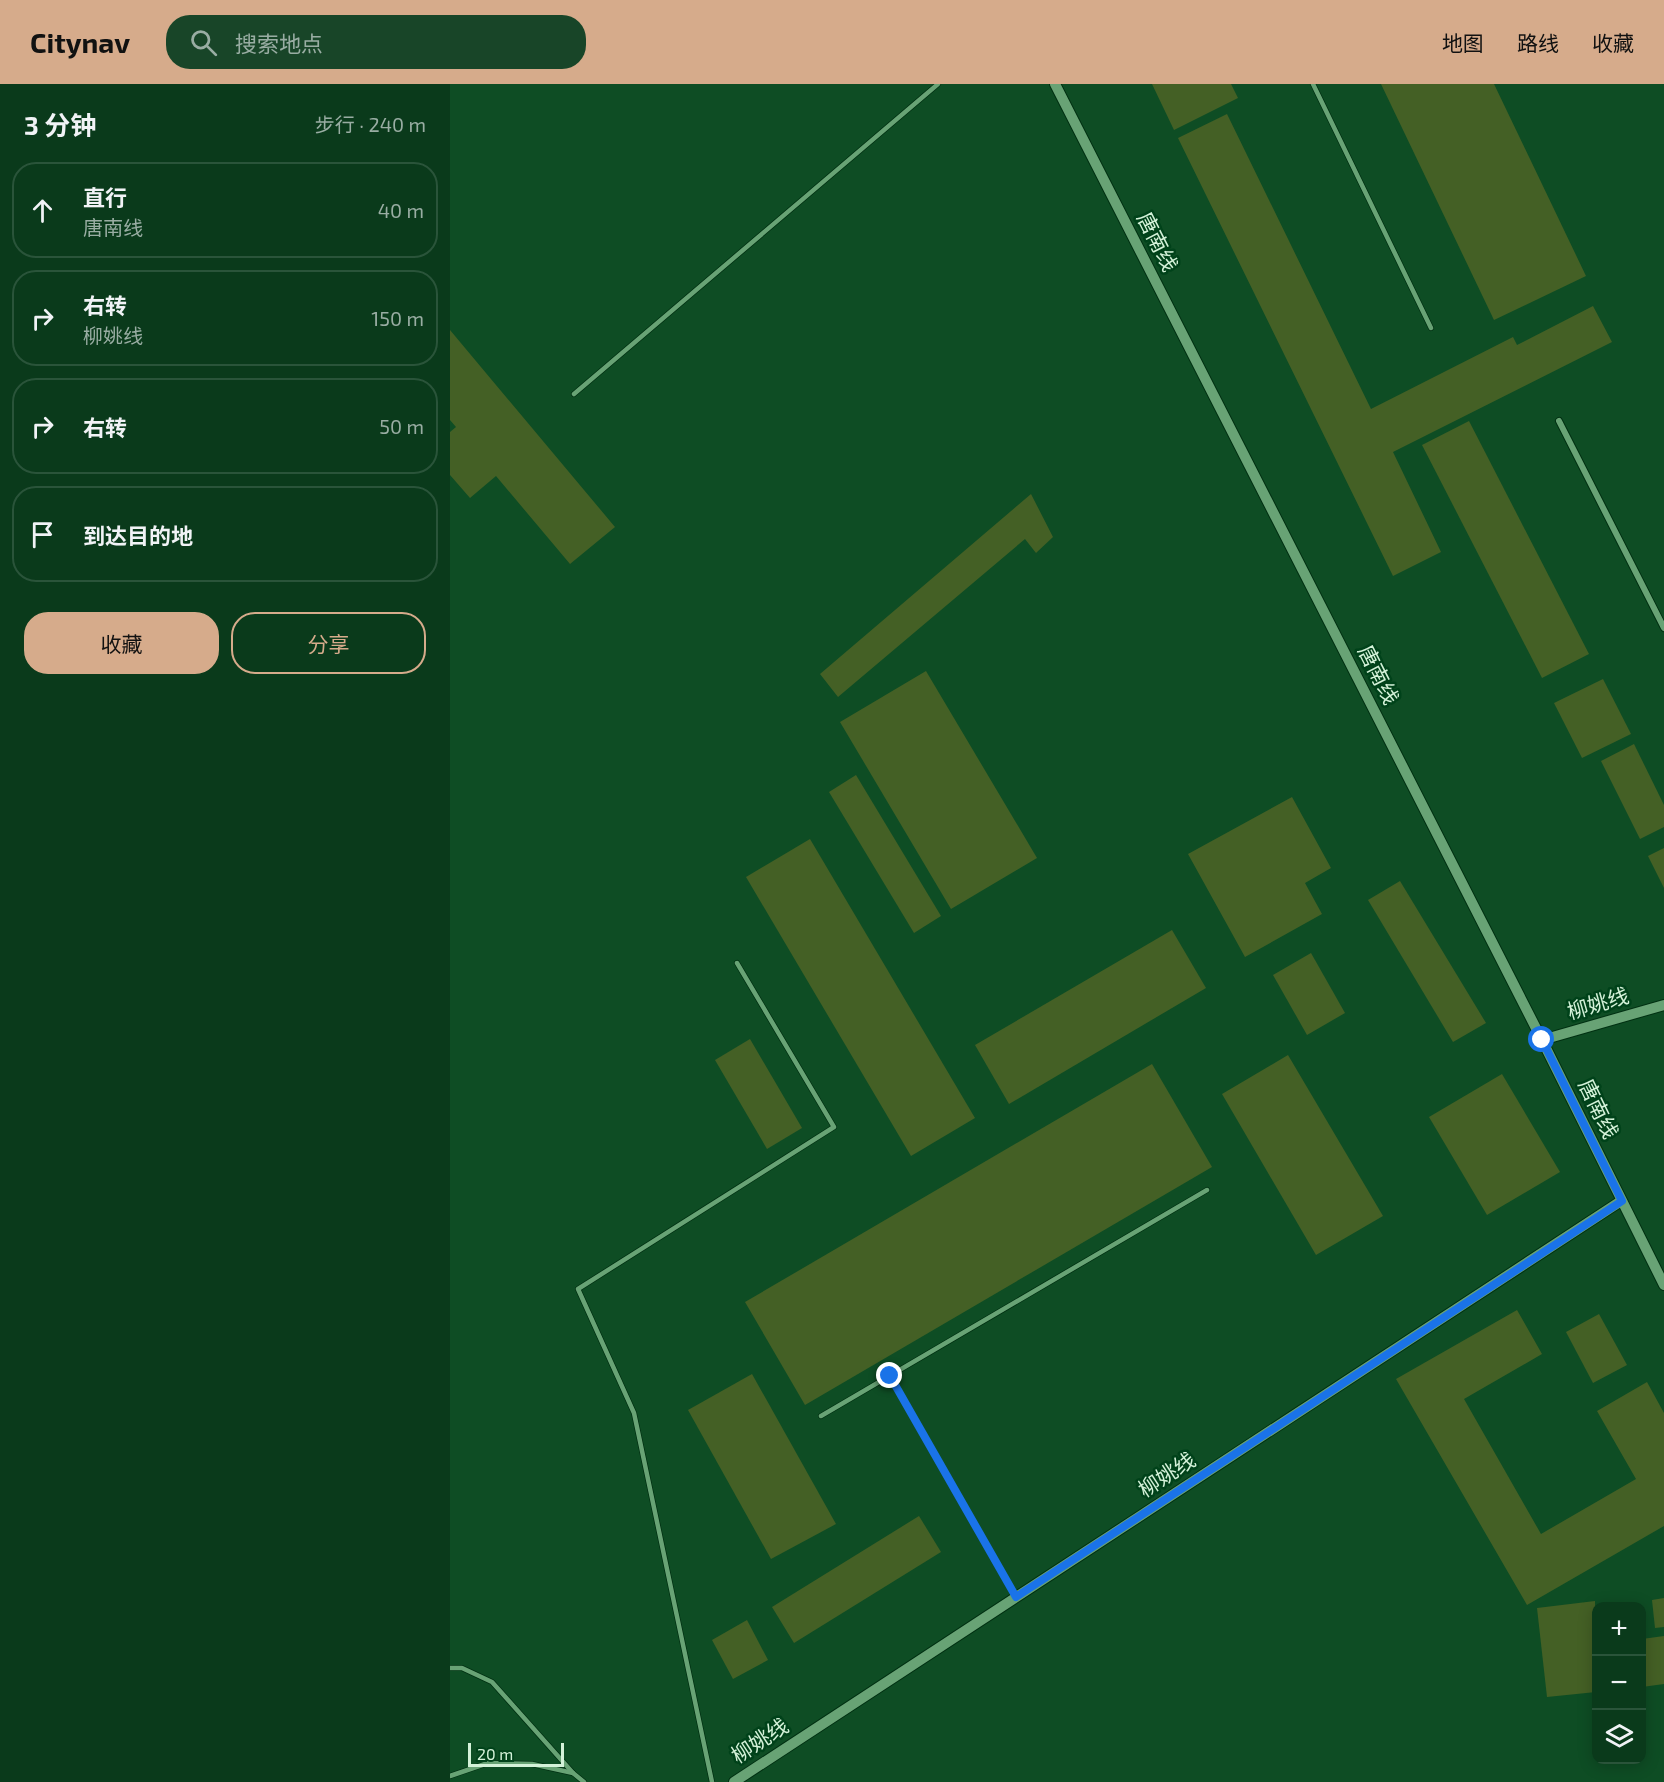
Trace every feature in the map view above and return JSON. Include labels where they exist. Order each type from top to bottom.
[{"type":"street","name":"唐南线","points":[[1055,84],[1542,1040],[1664,1285]]},
{"type":"street","points":[[1559,421],[1664,628]]},
{"type":"street","name":"柳姚线","points":[[1542,1040],[1664,1005]]},
{"type":"street","name":"柳姚线","points":[[734,1782],[1622,1201]]},
{"type":"lane","points":[[574,394],[938,84]]},
{"type":"lane","points":[[1313,84],[1431,328]]},
{"type":"lane","points":[[712,1782],[634,1413],[578,1289],[834,1127],[737,963]]},
{"type":"lane","points":[[821,1416],[1207,1190]]},
{"type":"lane","points":[[890,1376],[1016,1597]]},
{"type":"lane","points":[[450,1668],[462,1668],[492,1682],[573,1773],[584,1782]]},
{"type":"lane","points":[[450,1776],[488,1763],[532,1764],[573,1773]]},
{"type":"building","points":[[1152,84],[1231,84],[1238,98],[1174,130]]},
{"type":"building","points":[[1381,84],[1494,84],[1586,276],[1494,320]]},
{"type":"building","points":[[1227,114],[1371,409],[1513,337],[1517,345],[1593,306],[1612,342],[1393,452],[1441,552],[1393,576],[1178,138]]},
{"type":"building","points":[[450,330],[615,527],[570,564],[496,476],[470,498],[450,475],[450,432],[456,427],[450,420]]},
{"type":"building","points":[[1469,421],[1589,654],[1542,678],[1422,445]]},
{"type":"building","points":[[1031,494],[1053,537],[1036,553],[1025,539],[838,697],[820,674]]},
{"type":"building","points":[[926,671],[1037,858],[951,909],[840,722]]},
{"type":"building","points":[[1603,679],[1631,734],[1582,758],[1554,703]]},
{"type":"building","points":[[1634,744],[1664,805],[1664,827],[1640,839],[1601,761]]},
{"type":"building","points":[[856,775],[941,916],[914,933],[829,792]]},
{"type":"building","points":[[1292,797],[1331,868],[1305,883],[1322,914],[1245,957],[1188,854]]},
{"type":"building","points":[[810,839],[975,1118],[911,1156],[746,877]]},
{"type":"building","points":[[1664,848],[1664,888],[1648,856]]},
{"type":"building","points":[[1400,881],[1486,1023],[1453,1042],[1368,900]]},
{"type":"building","points":[[1172,930],[1206,988],[1009,1104],[975,1045]]},
{"type":"building","points":[[1311,953],[1345,1013],[1307,1035],[1273,975]]},
{"type":"building","points":[[750,1039],[802,1128],[767,1149],[715,1060]]},
{"type":"building","points":[[1288,1055],[1383,1216],[1316,1255],[1222,1094]]},
{"type":"building","points":[[1152,1064],[1212,1167],[805,1405],[745,1302]]},
{"type":"building","points":[[1502,1074],[1560,1172],[1487,1215],[1429,1117]]},
{"type":"building","points":[[1517,1310],[1542,1354],[1464,1399],[1541,1534],[1636,1479],[1597,1411],[1647,1382],[1664,1413],[1664,1526],[1527,1605],[1396,1379]]},
{"type":"building","points":[[1599,1314],[1627,1365],[1593,1383],[1566,1332]]},
{"type":"building","points":[[752,1374],[836,1524],[771,1559],[688,1410]]},
{"type":"building","points":[[919,1516],[941,1552],[794,1643],[772,1607]]},
{"type":"building","points":[[1664,1598],[1664,1627],[1655,1628],[1652,1600]]},
{"type":"building","points":[[1595,1601],[1592,1602],[1592,1692],[1547,1697],[1537,1608]]},
{"type":"building","points":[[747,1620],[768,1660],[733,1679],[712,1640]]},
{"type":"building","points":[[1664,1636],[1664,1684],[1646,1686],[1646,1638]]},
{"type":"route","points":[[890,1376],[1016,1597],[1622,1201],[1542,1040]]}]
